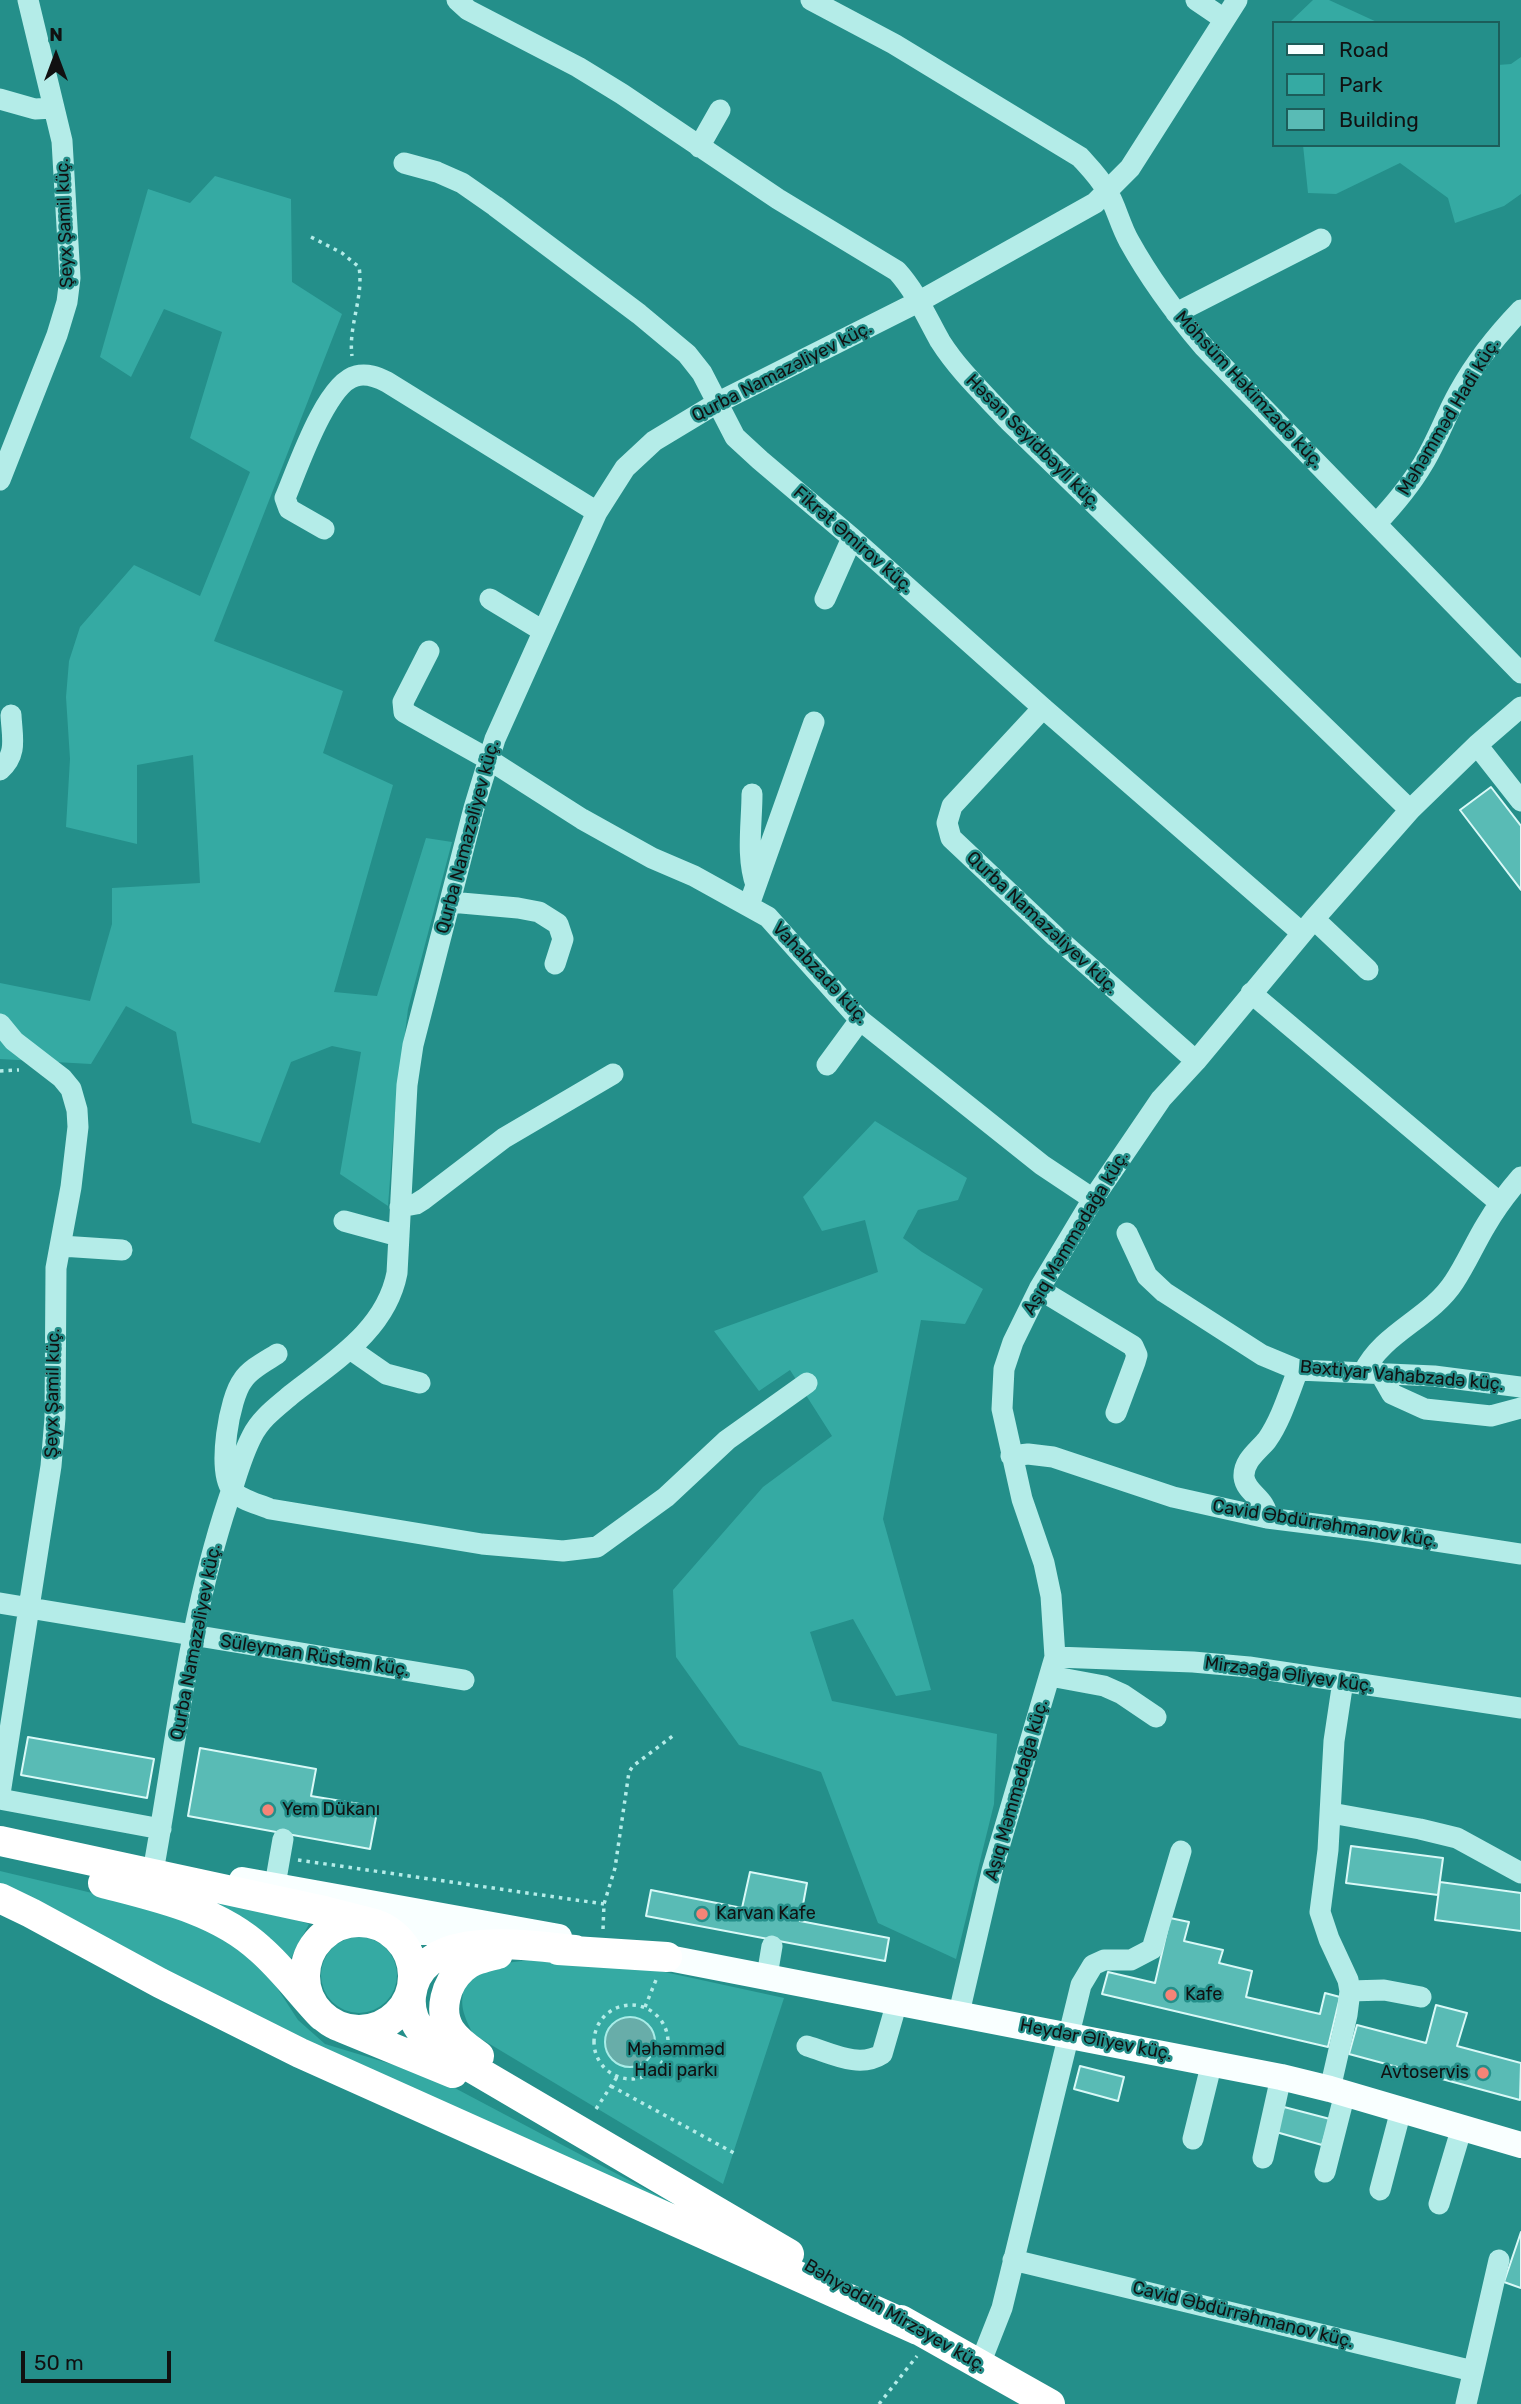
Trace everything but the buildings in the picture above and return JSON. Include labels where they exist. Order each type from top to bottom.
[{"type":"highway","points":[[0,1841],[289,1903],[375,1924],[390,1931],[402,1942],[410,1956],[413,1972],[412,2017],[422,2034],[437,2046],[741,2226]]},
{"type":"highway","points":[[0,1860],[154,1896],[233,1927],[273,1961],[329,2020],[351,2029],[383,2025],[401,2009],[421,1969],[430,1959],[448,1951],[490,1945],[589,1948],[667,1958]]},
{"type":"highway","points":[[0,1898],[171,1989],[300,2053],[924,2334]]},
{"type":"highway","points":[[375,1924],[343,1924],[328,1931],[316,1942],[308,1956],[306,1988],[312,2003],[329,2020],[464,2078],[741,2226]]},
{"type":"highway","points":[[589,1948],[510,1952],[479,1958],[463,1967],[452,1980],[445,1998],[444,2016],[450,2029],[479,2056],[741,2226]]},
{"type":"highway","name":"Bəhyəddin Mirzəyev küç.","points":[[741,2226],[924,2334],[1050,2404]]},
{"type":"main road","points":[[0,1841],[275,1885],[548,1935],[589,1948]]},
{"type":"main road","points":[[375,1924],[422,1933],[504,1932],[548,1935]]},
{"type":"main road","name":"Heydər Əliyev küç.","points":[[667,1958],[1281,2077],[1521,2145]]},
{"type":"street","name":"Şeyx Şamil küç.","points":[[0,480],[57,335],[71,278],[62,141],[28,0]]},
{"type":"street","name":"Həsən Seyidbəyli küç.","points":[[457,0],[468,10],[579,67],[789,206],[897,271],[911,286],[941,342],[965,374],[1009,421],[1410,810]]},
{"type":"street","name":"Möhsüm Həkimzadə küç.","points":[[811,0],[894,44],[1057,142],[1086,164],[1108,192],[1127,239],[1176,313],[1204,347],[1521,673]]},
{"type":"street","points":[[1196,0],[1224,19]]},
{"type":"street","name":"Qurba Namazəliyev küç.","points":[[154,1866],[206,1579],[243,1455],[261,1422],[350,1349],[371,1328],[394,1293],[407,1085],[413,1045],[450,902],[488,759],[502,722],[597,512],[625,468],[654,441],[717,403],[920,301],[1076,215],[1108,192],[1130,168],[1237,0]]},
{"type":"street","points":[[0,99],[35,110],[53,108]]},
{"type":"street","points":[[699,148],[720,110]]},
{"type":"street","name":"Fikrət Əmirov küç.","points":[[404,163],[437,172],[462,183],[639,314],[687,354],[702,373],[735,437],[852,537],[1043,708],[1308,926],[1368,970]]},
{"type":"street","points":[[1176,313],[1321,239]]},
{"type":"street","name":"Məhəmməd Hadi küç.","points":[[1376,523],[1402,496],[1424,463],[1477,363],[1496,336],[1521,310]]},
{"type":"street","points":[[324,529],[289,509],[285,498],[323,409],[335,390],[356,375],[373,375],[387,382],[597,512]]},
{"type":"street","points":[[825,599],[852,537]]},
{"type":"street","points":[[490,599],[543,631]]},
{"type":"street","name":"Vahabzadə küç.","points":[[429,651],[403,702],[404,712],[488,759],[582,819],[652,858],[753,896],[768,917],[860,1020],[1042,1165],[1093,1199]]},
{"type":"street","name":"Aşıq Məmmədağa küç.","points":[[959,2013],[992,1871],[1053,1666],[1051,1596],[1044,1563],[1022,1499],[1002,1409],[1004,1368],[1013,1342],[1039,1289],[1093,1199],[1161,1099],[1410,810],[1476,745],[1521,707]]},
{"type":"street","name":"Qurba Namazəliyev küç.","points":[[1043,708],[951,806],[947,823],[951,838],[1056,937],[1196,1061]]},
{"type":"street","points":[[0,770],[9,762],[13,753],[11,715]]},
{"type":"street","points":[[753,896],[814,722]]},
{"type":"street","points":[[1476,745],[1521,801]]},
{"type":"street","points":[[752,794],[753,896]]},
{"type":"street","points":[[450,902],[539,912],[558,923],[563,939],[555,964]]},
{"type":"street","points":[[1251,992],[1500,1203]]},
{"type":"street","points":[[827,1065],[860,1020]]},
{"type":"street","name":"Şeyx Şamil küç.","points":[[0,1024],[14,1041],[71,1089],[78,1127],[71,1187],[56,1268],[55,1418],[51,1466],[0,1794]]},
{"type":"street","points":[[400,1207],[416,1204],[504,1138],[613,1074]]},
{"type":"street","points":[[1521,1177],[1500,1203],[1454,1282],[1441,1298],[1383,1344],[1370,1358],[1371,1373],[1392,1394],[1425,1409],[1491,1416],[1521,1408]]},
{"type":"street","points":[[344,1221],[399,1236]]},
{"type":"street","name":"Bəxtiyar Vahabzadə küç.","points":[[1127,1233],[1147,1276],[1164,1292],[1242,1343],[1298,1370],[1434,1376],[1521,1387]]},
{"type":"street","points":[[61,1246],[122,1250]]},
{"type":"street","points":[[1039,1289],[1133,1346],[1137,1355],[1116,1413]]},
{"type":"street","points":[[350,1349],[386,1374],[420,1383]]},
{"type":"street","points":[[277,1354],[244,1377],[236,1391],[226,1440],[225,1461],[232,1490],[270,1509],[482,1544],[563,1551],[597,1548],[666,1497],[727,1440],[807,1382]]},
{"type":"street","points":[[1267,1518],[1267,1509],[1248,1488],[1244,1477],[1247,1462],[1267,1440],[1277,1422],[1298,1370]]},
{"type":"street","name":"Cavid Əbdürrəhmanov küç.","points":[[1011,1455],[1053,1457],[1173,1497],[1267,1518],[1521,1554]]},
{"type":"street","name":"Süleyman Rüstəm küç.","points":[[0,1603],[464,1680]]},
{"type":"street","name":"Mirzəağa Əliyev küç.","points":[[1053,1666],[1193,1662],[1521,1708]]},
{"type":"street","points":[[1053,1666],[1122,1694],[1156,1717]]},
{"type":"street","points":[[1325,2172],[1350,1991],[1320,1912],[1331,1813],[1334,1741],[1343,1681]]},
{"type":"street","points":[[0,1799],[160,1829]]},
{"type":"street","points":[[1331,1813],[1458,1838],[1521,1873]]},
{"type":"street","points":[[275,1885],[281,1848]]},
{"type":"street","points":[[980,2364],[1002,2308],[1081,1985],[1093,1965],[1104,1960],[1131,1960],[1152,1949],[1181,1851]]},
{"type":"street","points":[[766,1976],[772,1947]]},
{"type":"street","points":[[1350,1991],[1384,1990],[1422,1997]]},
{"type":"street","points":[[807,2046],[859,2061],[871,2061],[882,2054],[897,2002]]},
{"type":"street","points":[[1193,2139],[1212,2062]]},
{"type":"street","points":[[1263,2158],[1281,2077]]},
{"type":"street","points":[[1380,2190],[1401,2110]]},
{"type":"street","points":[[1439,2204],[1462,2127]]},
{"type":"street","name":"Cavid Əbdürrəhmanov küç.","points":[[1013,2260],[1474,2371]]},
{"type":"street","points":[[1466,2404],[1499,2260]]},
{"type":"path","points":[[310,237],[342,253],[359,267],[362,281],[351,339],[356,375]]},
{"type":"path","points":[[589,1948],[615,1868],[629,1772],[674,1735]]},
{"type":"path","points":[[281,1848],[604,1904]]},
{"type":"path","points":[[631,2004],[645,2007],[657,2015],[665,2027],[668,2042],[666,2056],[657,2068],[645,2076],[631,2079],[617,2077],[604,2068],[596,2056],[593,2042],[596,2028],[604,2015],[616,2007],[631,2004]]},
{"type":"path","points":[[596,2109],[617,2077]]},
{"type":"path","points":[[611,2086],[734,2153]]},
{"type":"path","points":[[879,2404],[924,2334]]},
{"type":"green space","points":[[1313,0],[1329,0],[1375,21],[1291,21]]},
{"type":"green space","points":[[1521,57],[1521,194],[1504,206],[1455,223],[1448,198],[1400,163],[1336,194],[1308,193],[1303,147],[1500,147],[1500,65],[1511,64]]},
{"type":"green space","points":[[215,176],[291,199],[292,282],[342,314],[214,641],[343,691],[323,753],[393,785],[334,992],[377,996],[426,838],[452,842],[408,1009],[395,1114],[388,1206],[340,1174],[361,1052],[332,1046],[291,1062],[260,1143],[192,1123],[176,1032],[126,1006],[91,1064],[0,1059],[0,983],[90,1001],[112,924],[112,888],[200,883],[193,755],[137,765],[137,844],[66,827],[70,759],[66,697],[69,661],[80,627],[134,565],[200,596],[250,472],[190,438],[222,332],[164,309],[131,377],[100,357],[148,189],[190,203]]},
{"type":"green space","points":[[875,1121],[967,1178],[958,1200],[918,1210],[903,1238],[983,1289],[965,1324],[921,1320],[883,1519],[931,1690],[896,1696],[853,1619],[810,1632],[832,1701],[997,1734],[994,1804],[956,1959],[878,1923],[821,1772],[739,1745],[676,1657],[673,1590],[763,1487],[832,1436],[790,1370],[759,1391],[714,1331],[878,1272],[865,1220],[822,1231],[803,1197]]},
{"type":"green space","points":[[0,1871],[155,1908],[202,1926],[243,1951],[270,1977],[298,2020],[325,2044],[434,2077],[721,2229],[314,2047],[0,1887]]},
{"type":"green space","points":[[163,1888],[251,1907],[309,1924],[291,1958],[240,1920]]},
{"type":"green space","points":[[359,1937],[373,1940],[386,1948],[394,1961],[397,1975],[394,1989],[386,2002],[373,2010],[359,2013],[345,2010],[332,2002],[324,1989],[321,1975],[324,1961],[332,1948],[345,1940]]},
{"type":"green space","name":"Məhəmməd Hadi parkı","points":[[537,1959],[596,1961],[660,1971],[784,1998],[723,2184],[473,2034],[463,2008],[466,1980],[506,1963]]},
{"type":"water","points":[[630,2017],[648,2024],[655,2042],[648,2060],[630,2067],[612,2060],[605,2042],[612,2024]]},
{"type":"place","name":"Yem Dükanı","points":[[268,1810]]},
{"type":"place","name":"Karvan Kafe","points":[[702,1914]]},
{"type":"place","name":"Kafe","points":[[1171,1995]]},
{"type":"place","name":"Avtoservis","points":[[1483,2073]]}]
